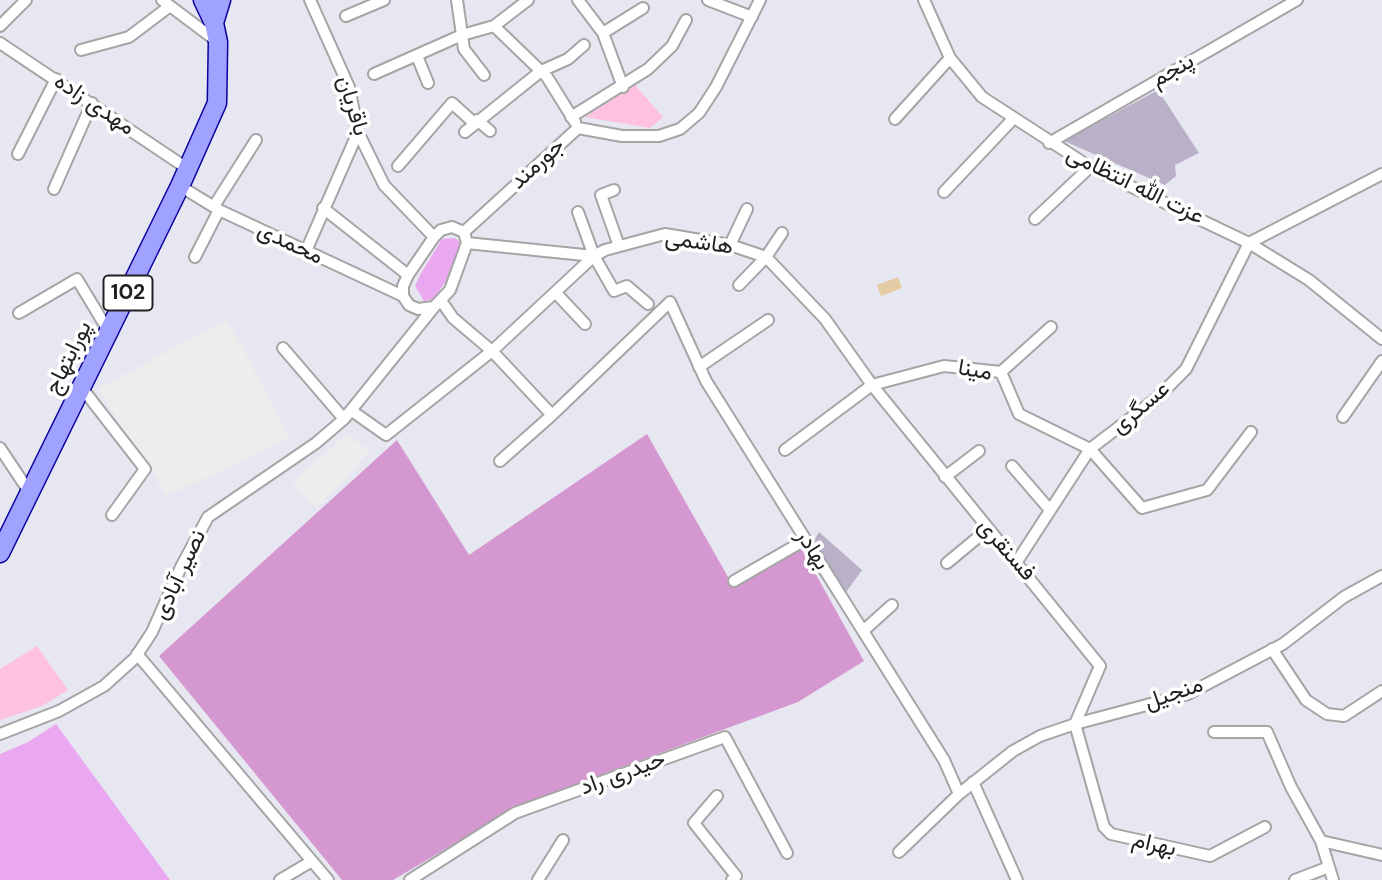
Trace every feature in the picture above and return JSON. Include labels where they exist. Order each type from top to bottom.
[{"type":"main road","name":"پورابتهاج","points":[[1,550],[180,186],[217,103],[218,42],[215,23],[203,0]]},
{"type":"main road","name":"پورابتهاج","points":[[215,23],[221,0]]},
{"type":"street","points":[[0,26],[26,0]]},
{"type":"street","name":"باقریان","points":[[310,0],[349,87],[358,132],[384,184],[434,237]]},
{"type":"street","points":[[346,16],[384,0]]},
{"type":"street","points":[[457,0],[464,49],[484,75]]},
{"type":"street","points":[[374,74],[461,35],[494,26],[528,0]]},
{"type":"street","points":[[708,0],[752,17]]},
{"type":"street","name":"جورمند","points":[[466,238],[578,128],[622,136],[659,136],[680,129],[699,113],[760,0]]},
{"type":"street","name":"عزت الله انتظامی","points":[[923,0],[950,58],[982,97],[1012,120],[1090,167],[1250,243],[1309,280],[1382,339]]},
{"type":"street","name":"پنجم","points":[[1049,143],[1297,0]]},
{"type":"street","points":[[583,2],[603,33],[624,87]]},
{"type":"street","points":[[81,50],[128,37],[166,3],[218,42]]},
{"type":"street","points":[[603,33],[643,8]]},
{"type":"street","points":[[571,117],[624,87],[648,69],[672,46],[686,20]]},
{"type":"street","points":[[494,26],[541,71],[578,128]]},
{"type":"street","name":"مهدی زاده","points":[[0,43],[188,169]]},
{"type":"street","points":[[465,132],[541,71],[568,59],[584,45]]},
{"type":"street","points":[[417,56],[428,83]]},
{"type":"street","points":[[895,119],[950,58]]},
{"type":"street","points":[[18,154],[56,79]]},
{"type":"street","points":[[54,189],[92,103]]},
{"type":"street","points":[[398,166],[452,103],[490,131]]},
{"type":"street","points":[[944,192],[1012,120]]},
{"type":"street","points":[[306,251],[358,132]]},
{"type":"street","points":[[195,257],[216,208],[256,140]]},
{"type":"street","points":[[1035,219],[1090,167]]},
{"type":"street","points":[[1250,243],[1382,174]]},
{"type":"street","name":"محمدی","points":[[180,186],[216,208],[403,296],[409,304],[418,309],[438,304]]},
{"type":"street","points":[[614,190],[601,195],[619,246]]},
{"type":"street","points":[[323,208],[408,275]]},
{"type":"street","points":[[730,245],[747,209]]},
{"type":"street","points":[[578,212],[594,256],[614,291],[627,286],[648,304]]},
{"type":"street","name":"هاشمی","points":[[434,237],[441,230],[452,227],[466,238],[594,256],[619,246],[665,234],[730,245],[766,257],[825,319],[872,385]]},
{"type":"street","points":[[739,285],[766,257],[782,233]]},
{"type":"street","points":[[403,296],[403,286],[408,275],[434,237]]},
{"type":"street","name":"نصیر آبادی","points":[[0,734],[59,711],[104,686],[137,654],[152,632],[181,567],[208,517],[316,443],[348,415],[438,304],[465,255],[466,238]]},
{"type":"street","name":"عسگری","points":[[1016,562],[1090,449],[1157,398],[1186,369],[1250,243]]},
{"type":"street","points":[[283,348],[348,415],[386,435],[492,351],[594,256]]},
{"type":"street","points":[[19,313],[77,279],[109,332]]},
{"type":"street","points":[[556,293],[585,324]]},
{"type":"street","name":"بهادر","points":[[552,415],[670,302],[699,367],[944,760],[959,794]]},
{"type":"street","points":[[438,304],[492,351],[552,415],[500,461]]},
{"type":"street","points":[[699,367],[768,320]]},
{"type":"street","points":[[1001,372],[1051,327]]},
{"type":"street","points":[[1343,417],[1382,361]]},
{"type":"street","name":"مینا","points":[[872,385],[944,366],[1001,372],[1019,414],[1090,449]]},
{"type":"street","points":[[785,450],[872,385]]},
{"type":"street","name":"فسنقری","points":[[872,385],[1100,666],[1075,724]]},
{"type":"street","points":[[82,388],[145,469],[112,515]]},
{"type":"street","points":[[1090,449],[1142,508],[1207,490],[1251,432]]},
{"type":"street","points":[[0,448],[30,493]]},
{"type":"street","points":[[945,477],[979,451]]},
{"type":"street","points":[[1012,466],[1051,510]]},
{"type":"street","points":[[947,563],[988,529]]},
{"type":"street","points":[[734,581],[805,540]]},
{"type":"street","name":"منجیل","points":[[959,794],[1013,751],[1040,736],[1188,694],[1272,649],[1344,597],[1382,576]]},
{"type":"street","points":[[863,631],[892,605]]},
{"type":"street","points":[[1272,649],[1306,700],[1327,714],[1344,716],[1382,691]]},
{"type":"street","points":[[137,654],[328,880]]},
{"type":"street","name":"بهرام","points":[[1075,724],[1104,827],[1111,834],[1210,856],[1265,827]]},
{"type":"street","points":[[1214,732],[1268,732],[1291,787],[1321,841],[1333,880]]},
{"type":"street","name":"حیدری راد","points":[[410,880],[514,813],[725,737],[788,853]]},
{"type":"street","points":[[973,782],[1017,880]]},
{"type":"street","points":[[899,852],[959,794]]},
{"type":"street","points":[[717,796],[694,822],[736,876],[732,880]]},
{"type":"street","points":[[538,880],[563,840]]},
{"type":"street","points":[[1321,841],[1382,855]]},
{"type":"street","points":[[280,880],[312,861]]},
{"type":"street","points":[[1295,880],[1329,866]]},
{"type":"shaded area","points":[[635,85],[663,117],[650,128],[585,117]]},
{"type":"shaded area","points":[[1158,90],[1199,153],[1175,165],[1176,176],[1165,185],[1064,141]]},
{"type":"shaded area","points":[[455,238],[461,243],[461,249],[447,279],[434,299],[424,301],[415,286],[420,275],[442,239]]},
{"type":"shaded area","points":[[898,277],[902,288],[881,296],[877,285]]},
{"type":"shaded area","points":[[227,319],[290,438],[167,496],[98,389]]},
{"type":"shaded area","points":[[346,434],[370,451],[317,508],[293,483]]},
{"type":"shaded area","points":[[647,434],[732,584],[800,546],[864,661],[798,702],[522,804],[393,880],[342,880],[159,656],[397,440],[469,555]]},
{"type":"shaded area","points":[[819,532],[862,570],[844,595],[812,544]]},
{"type":"shaded area","points":[[37,646],[68,690],[42,706],[0,720],[0,669]]},
{"type":"shaded area","points":[[56,724],[170,880],[0,880],[0,754],[28,742]]}]
